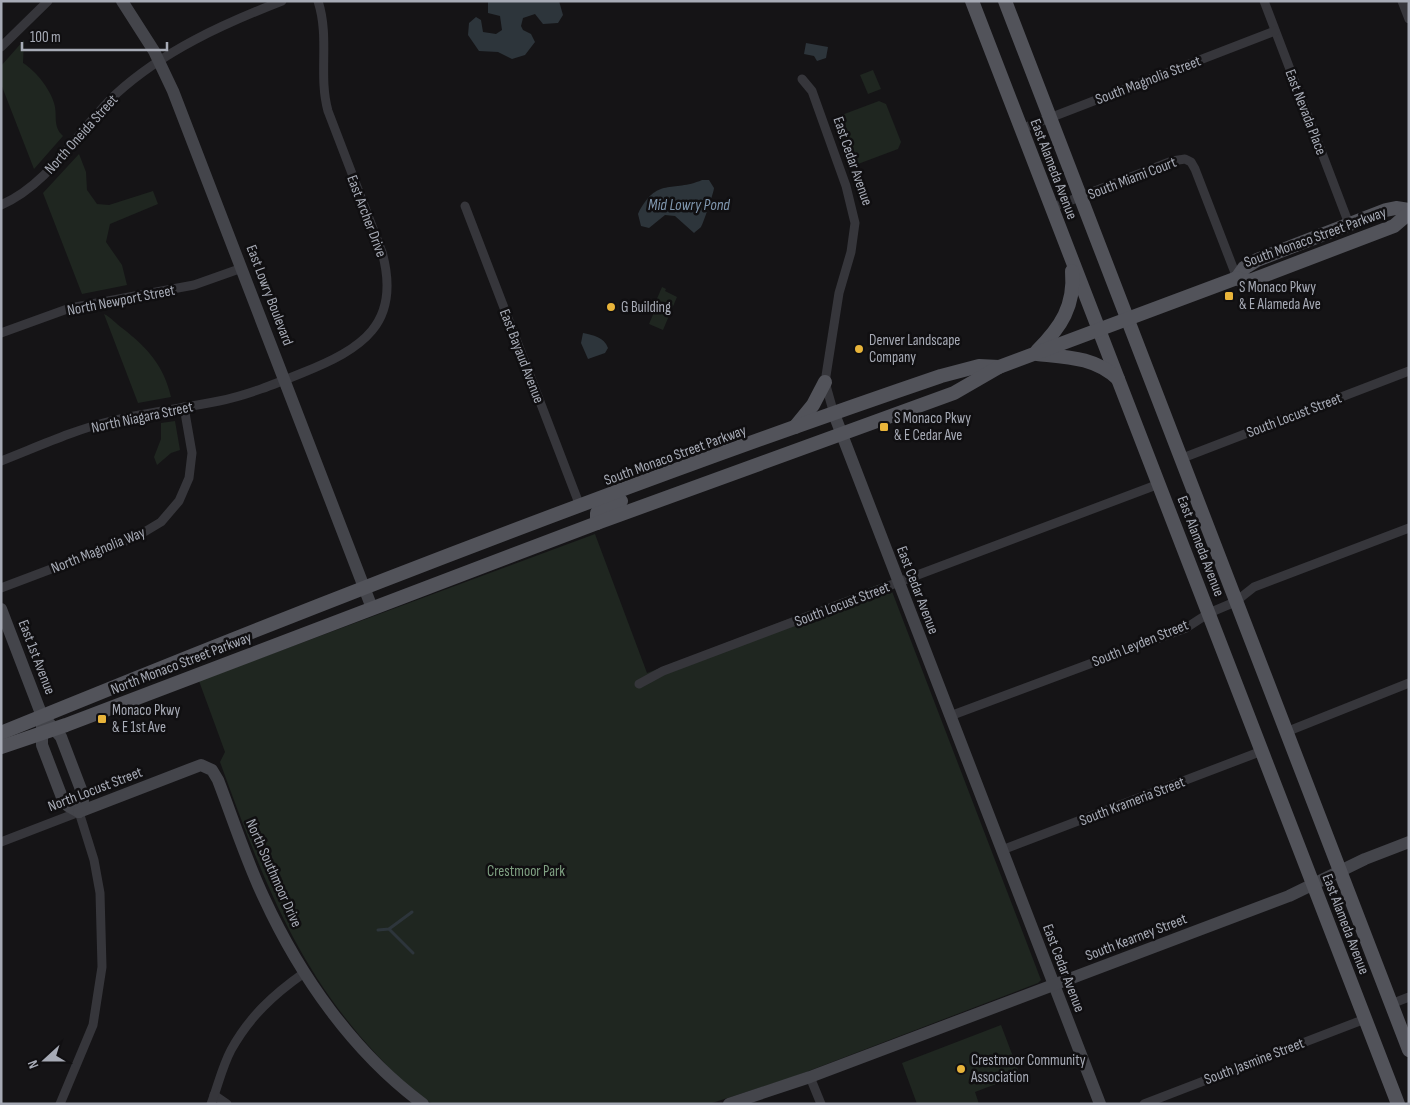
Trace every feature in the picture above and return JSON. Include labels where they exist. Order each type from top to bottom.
[{"type":"main road","name":"East Alameda Avenue","points":[[972,1],[1398,1104]]},
{"type":"main road","name":"East Alameda Avenue","points":[[1005,1],[1409,1050]]},
{"type":"main road","name":"South Monaco Street Parkway","points":[[1237,278],[1244,268],[1257,260],[1390,208],[1409,211]]},
{"type":"main road","name":"South Monaco Street Parkway","points":[[372,608],[597,523],[954,393],[999,367],[1211,287],[1237,278],[1249,280],[1279,270],[1394,226],[1409,211]]},
{"type":"main road","points":[[1034,354],[1056,332],[1068,310],[1072,292],[1070,256]]},
{"type":"main road","points":[[1034,354],[1087,361],[1107,370],[1118,379]]},
{"type":"main road","name":"South Monaco Street Parkway","points":[[364,588],[580,506],[953,372],[979,366],[999,367]]},
{"type":"main road","points":[[792,430],[813,405],[825,382]]},
{"type":"main road","points":[[597,523],[597,513],[634,497],[655,479]]},
{"type":"main road","points":[[512,555],[538,536],[569,524],[580,506]]},
{"type":"main road","name":"North Monaco Street Parkway","points":[[1,733],[364,588]]},
{"type":"main road","name":"North Monaco Street Parkway","points":[[1,747],[55,729],[372,608]]},
{"type":"street","points":[[1,47],[48,1]]},
{"type":"street","name":"East Lowry Boulevard","points":[[122,1],[159,62],[242,268],[372,608]]},
{"type":"street","name":"North Oneida Street","points":[[1,205],[20,195],[40,179],[106,104],[130,83],[159,62],[224,25],[282,1]]},
{"type":"street","name":"East Archer Drive","points":[[284,380],[330,362],[359,345],[373,330],[388,290],[387,270],[382,252],[326,103],[325,36],[318,1]]},
{"type":"street","name":"East Nevada Place","points":[[1264,1],[1349,224]]},
{"type":"street","points":[[1402,1],[1409,19]]},
{"type":"street","name":"South Magnolia Street","points":[[1021,129],[1275,31]]},
{"type":"street","name":"East Cedar Avenue","points":[[802,79],[812,92],[852,202],[856,223],[852,252],[839,293],[825,382],[834,414],[1100,1104]]},
{"type":"street","name":"South Miami Court","points":[[1052,208],[1184,158],[1191,162],[1195,169],[1237,278]]},
{"type":"street","name":"East Bayaud Avenue","points":[[465,206],[580,506]]},
{"type":"street","name":"North Newport Street","points":[[1,334],[70,308],[194,285],[242,268]]},
{"type":"street","name":"South Locust Street","points":[[1180,459],[1409,371]]},
{"type":"street","name":"North Niagara Street","points":[[1,461],[102,423],[236,397],[284,380]]},
{"type":"street","name":"North Magnolia Way","points":[[1,588],[136,537],[161,522],[179,501],[189,478],[192,453],[184,407]]},
{"type":"street","name":"South Locust Street","points":[[639,684],[664,671],[1159,484]]},
{"type":"street","name":"South Leyden Street","points":[[950,716],[1186,628],[1209,613],[1235,602],[1254,587],[1409,528]]},
{"type":"street","name":"East 1st Avenue","points":[[1,609],[42,716],[61,737],[83,796],[83,804],[79,812],[68,806],[63,800],[42,744],[42,716]]},
{"type":"street","points":[[1286,732],[1409,683]]},
{"type":"street","name":"South Krameria Street","points":[[1002,850],[1262,751]]},
{"type":"street","name":"North Locust Street","points":[[1,842],[201,766]]},
{"type":"street","name":"North Southmoor Drive","points":[[201,766],[212,770],[218,780],[263,897],[304,973],[349,1034],[396,1083],[423,1104]]},
{"type":"street","points":[[60,1104],[93,1025],[102,967],[100,894],[94,860],[79,812]]},
{"type":"street","name":"South Kearney Street","points":[[729,1104],[810,1077],[1290,896],[1339,871],[1409,842]]},
{"type":"street","points":[[227,1104],[213,1100],[231,1050],[266,1002],[304,973]]},
{"type":"street","points":[[1391,1004],[1409,997]]},
{"type":"street","name":"South Jasmine Street","points":[[1144,1104],[1365,1019]]},
{"type":"street","points":[[810,1077],[820,1104]]},
{"type":"green space","points":[[24,40],[23,63],[46,86],[55,107],[58,128],[63,136],[34,169],[1,84],[1,66]]},
{"type":"green space","points":[[873,70],[881,89],[868,94],[860,75]]},
{"type":"green space","points":[[879,101],[886,104],[901,142],[898,149],[858,164],[851,161],[836,123],[839,116]]},
{"type":"green space","points":[[79,154],[86,172],[87,190],[97,204],[109,205],[153,191],[158,204],[110,224],[106,242],[122,265],[127,285],[82,294],[43,193]]},
{"type":"green space","points":[[662,287],[666,289],[665,291],[677,297],[663,330],[649,324],[655,310],[653,308]]},
{"type":"green space","points":[[104,314],[147,350],[164,376],[171,397],[138,403]]},
{"type":"green space","points":[[175,421],[180,450],[171,453],[157,465],[154,457],[161,439],[161,423]]},
{"type":"green space","name":"Crestmoor Park","points":[[595,534],[647,673],[888,581],[1041,980],[1038,983],[793,1077],[709,1104],[433,1104],[417,1094],[396,1075],[348,1021],[323,987],[283,917],[250,842],[220,762],[225,752],[199,681]]},
{"type":"green space","name":"Crestmoor Community Association","points":[[1001,1025],[1020,1075],[975,1092],[979,1104],[917,1104],[902,1063]]},
{"type":"water","points":[[488,1],[559,1],[563,15],[558,23],[543,24],[535,14],[523,18],[521,26],[523,30],[531,34],[535,42],[525,55],[512,59],[498,52],[479,51],[468,35],[469,23],[476,17],[481,20],[483,32],[496,34],[502,30],[500,16],[488,13]]},
{"type":"water","points":[[806,43],[828,47],[826,58],[817,61],[814,56],[804,54]]},
{"type":"water","name":"Mid Lowry Pond","points":[[702,180],[709,180],[714,188],[702,225],[694,233],[675,216],[665,215],[649,228],[641,226],[638,214],[652,194],[666,188],[691,184]]},
{"type":"water","points":[[583,333],[604,341],[608,348],[605,353],[588,359],[581,343]]},
{"type":"waterway","points":[[378,930],[389,929],[412,912]]},
{"type":"waterway","points":[[389,929],[413,953]]},
{"type":"place","name":"S Monaco Pkwy & E Alameda Ave","points":[[1229,296]]},
{"type":"place","name":"G Building","points":[[611,307]]},
{"type":"place","name":"Denver Landscape Company","points":[[859,349]]},
{"type":"place","name":"S Monaco Pkwy & E Cedar Ave","points":[[884,427]]},
{"type":"place","name":"Monaco Pkwy & E 1st Ave","points":[[102,719]]},
{"type":"place","name":"Crestmoor Community Association","points":[[961,1069]]}]
